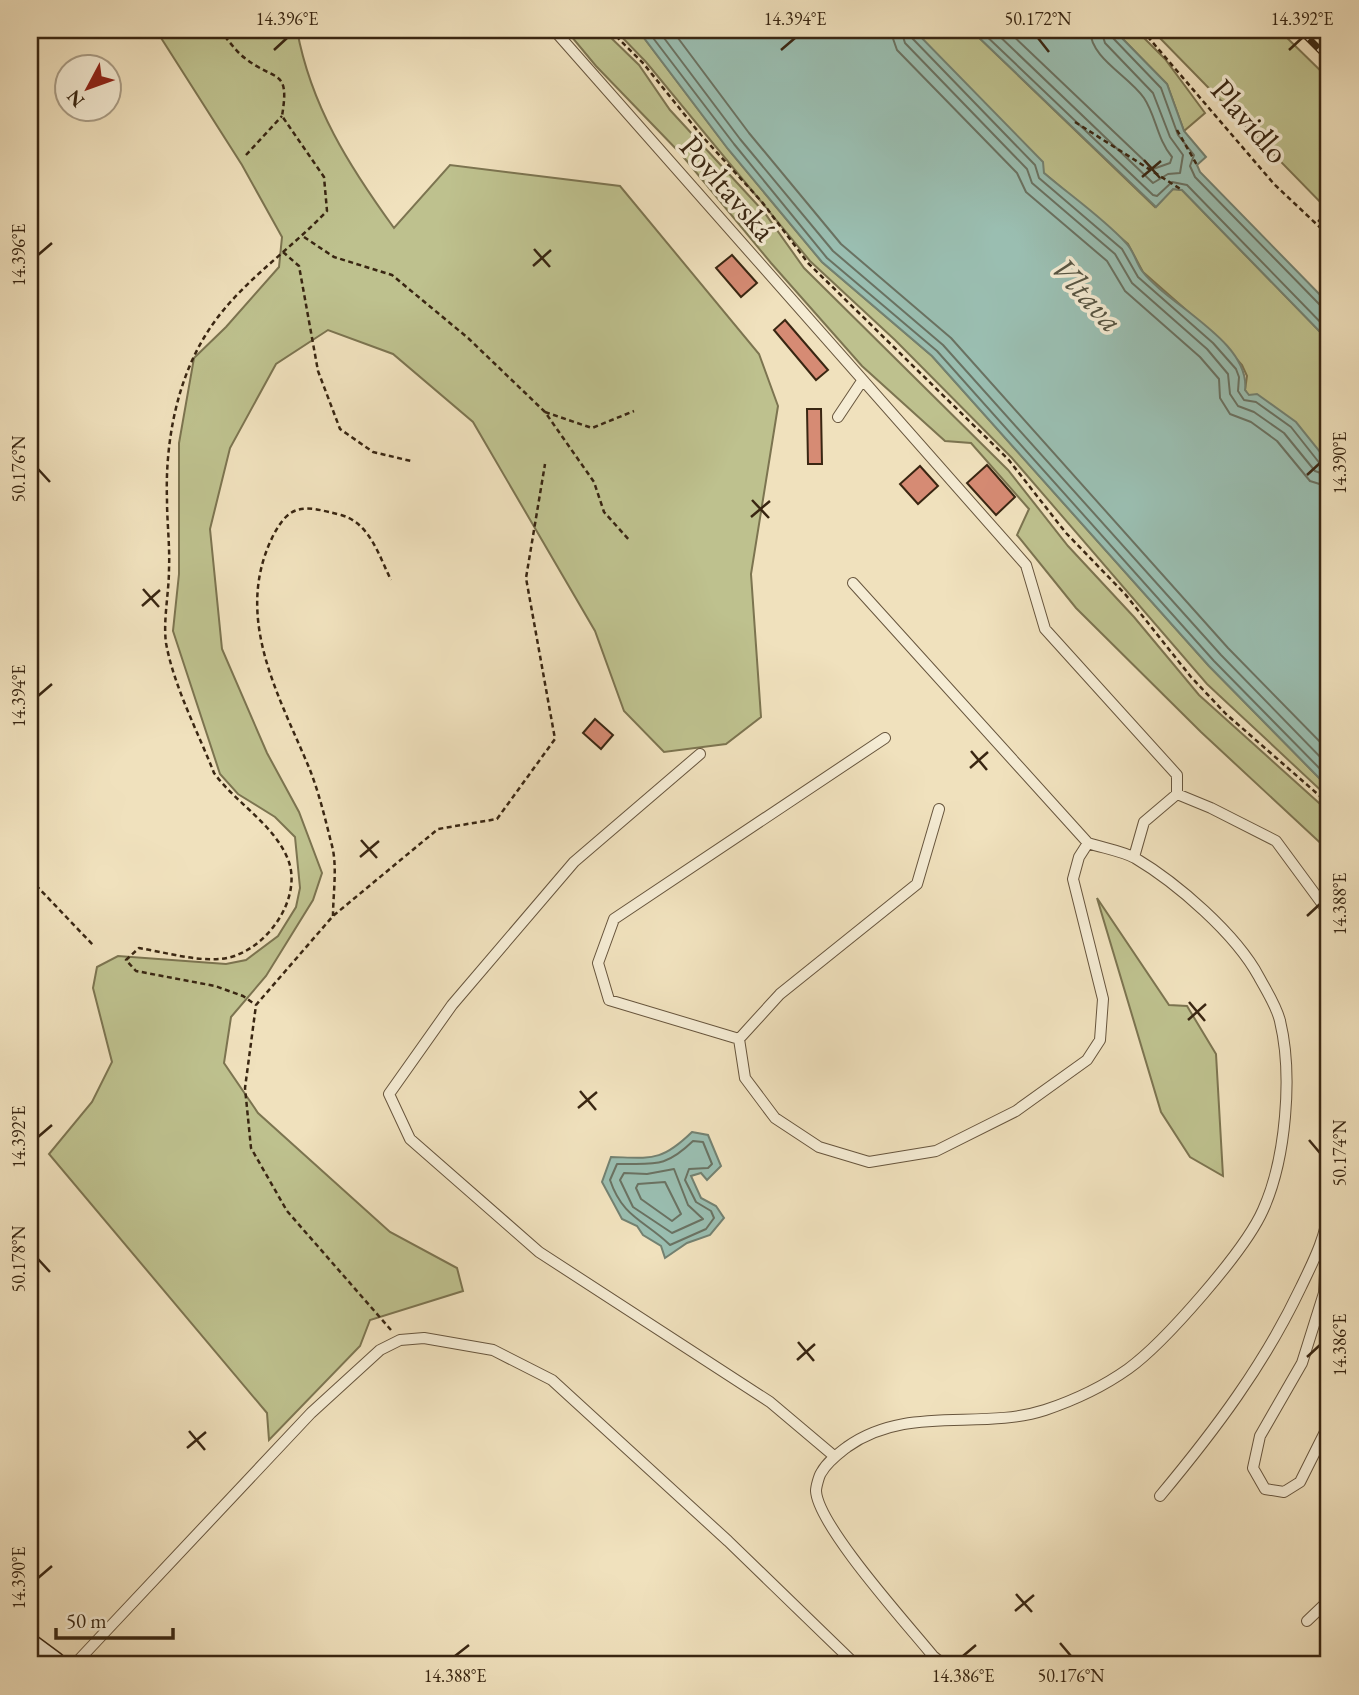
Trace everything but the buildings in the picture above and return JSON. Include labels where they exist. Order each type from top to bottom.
[{"type":"street","points":[[30,1648],[53,1665]]},
{"type":"lane","name":"Povltavská","points":[[554,30],[1026,565],[1045,629],[1177,775],[1177,794]]},
{"type":"lane","points":[[838,417],[862,381]]},
{"type":"lane","points":[[853,583],[1088,843],[1133,857],[1215,919],[1258,973],[1280,1020],[1287,1076],[1280,1150],[1263,1210],[1228,1263],[1167,1332],[1128,1369],[1042,1411],[968,1420],[907,1422],[865,1435],[834,1457],[821,1473],[816,1491],[828,1521],[867,1575],[933,1656],[944,1665]]},
{"type":"lane","points":[[739,1039],[609,1000],[598,963],[614,919],[885,738]]},
{"type":"lane","points":[[700,754],[574,862],[452,1005],[389,1094],[410,1139],[539,1252],[770,1402],[834,1457]]},
{"type":"lane","points":[[1133,857],[1144,822],[1177,794],[1276,841],[1329,913]]},
{"type":"lane","points":[[739,1039],[780,994],[918,884],[939,809]]},
{"type":"lane","points":[[739,1039],[745,1078],[775,1118],[819,1147],[869,1162],[936,1151],[1016,1111],[1087,1060],[1100,1040],[1103,999],[1073,879],[1079,857],[1088,843]]},
{"type":"lane","points":[[1329,1208],[1324,1293],[1302,1363],[1260,1436],[1253,1468],[1265,1489],[1283,1493],[1300,1482],[1329,1424]]},
{"type":"lane","points":[[1160,1496],[1223,1421],[1282,1328],[1327,1234]]},
{"type":"lane","points":[[74,1665],[285,1437],[380,1350],[400,1340],[424,1338],[493,1350],[552,1380],[728,1541],[856,1665]]},
{"type":"lane","points":[[1307,1620],[1329,1600]]},
{"type":"path","points":[[219,30],[244,58],[278,75],[286,92],[282,116],[246,155]]},
{"type":"path","points":[[610,30],[643,63],[701,135],[762,202],[808,263],[1008,459],[1066,533],[1125,594],[1191,677],[1226,715],[1329,804]]},
{"type":"path","name":"Plavidlo","points":[[1142,30],[1273,184],[1311,216],[1329,236]]},
{"type":"path","points":[[256,1005],[243,996],[215,986],[136,971],[126,960],[139,948],[220,960],[246,950],[271,930],[289,894],[288,858],[269,829],[225,788],[214,773],[170,660],[166,640],[169,566],[166,496],[171,438],[184,374],[206,334],[242,289],[303,237],[327,211],[324,177],[282,116]]},
{"type":"path","points":[[1075,122],[1182,190]]},
{"type":"path","points":[[1177,130],[1197,166]]},
{"type":"path","points":[[1311,216],[1329,229]]},
{"type":"path","points":[[303,237],[334,257],[392,275],[468,338],[545,412],[594,482],[604,512],[630,541]]},
{"type":"path","points":[[283,252],[299,266],[318,371],[340,429],[373,453],[411,461]]},
{"type":"path","points":[[545,412],[592,428],[634,411]]},
{"type":"path","points":[[400,1340],[287,1211],[251,1148],[244,1088],[256,1005],[333,916],[438,830],[497,819],[555,739],[526,578],[545,464]]},
{"type":"path","points":[[333,916],[333,846],[310,772],[282,710],[264,660],[258,621],[260,580],[268,547],[283,517],[295,510],[312,508],[348,517],[369,533],[391,580]]},
{"type":"path","points":[[30,878],[93,945]]},
{"type":"green space","points":[[156,30],[297,30],[303,58],[322,110],[347,158],[394,228],[450,165],[620,186],[759,354],[778,406],[751,574],[761,717],[726,744],[664,752],[624,711],[595,631],[473,422],[393,354],[328,330],[276,364],[230,448],[210,529],[222,649],[267,753],[299,812],[322,873],[313,900],[266,976],[231,1017],[224,1063],[258,1113],[390,1232],[457,1268],[463,1291],[370,1320],[360,1346],[269,1440],[267,1413],[49,1154],[92,1102],[112,1062],[93,988],[97,967],[118,956],[226,964],[246,960],[278,936],[296,907],[300,888],[295,837],[275,817],[238,794],[220,774],[173,631],[179,574],[179,443],[194,358],[226,327],[279,267],[282,237],[242,165]]},
{"type":"green space","points":[[566,30],[603,30],[639,65],[670,110],[764,212],[804,268],[1008,470],[1068,546],[1134,617],[1199,695],[1329,812],[1329,851],[1201,732],[1076,608],[1017,535],[1029,509],[971,443],[945,441],[862,366],[771,263],[681,154],[596,66]]},
{"type":"green space","points":[[615,30],[638,30],[728,149],[822,262],[932,356],[1209,666],[1329,788],[1329,798],[1207,684],[1012,458],[895,340],[810,261],[646,62]]},
{"type":"green space","points":[[914,30],[971,30],[1155,207],[1173,189],[1182,190],[1329,341],[1324,347],[1322,361],[1329,368],[1329,463],[1249,396],[1245,390],[1247,376],[1242,365],[1218,338],[1143,272],[1128,244],[1044,173]]},
{"type":"green space","points":[[1114,30],[1136,30],[1165,59],[1205,113],[1184,131],[1167,84]]},
{"type":"green space","points":[[1152,30],[1279,30],[1329,79],[1329,211]]},
{"type":"green space","points":[[1097,898],[1169,1005],[1187,1006],[1216,1054],[1223,1176],[1190,1157],[1161,1112]]},
{"type":"water","name":"Vltava","points":[[638,30],[914,30],[1043,162],[1044,173],[1117,233],[1154,284],[1222,340],[1243,372],[1245,390],[1249,395],[1257,394],[1296,422],[1329,463],[1329,788],[1209,666],[932,356],[822,262],[728,149]]},
{"type":"water","points":[[971,30],[1114,30],[1167,84],[1184,131],[1206,157],[1197,165],[1200,172],[1329,304],[1329,341],[1182,190],[1173,189],[1156,207]]},
{"type":"water","points":[[692,1132],[708,1135],[721,1166],[707,1180],[701,1173],[691,1176],[701,1198],[716,1206],[724,1218],[710,1235],[687,1243],[665,1258],[661,1246],[643,1235],[637,1226],[622,1219],[602,1182],[611,1157],[655,1156],[672,1149]]},
{"type":"railway","points":[[1300,30],[1329,59]]}]
